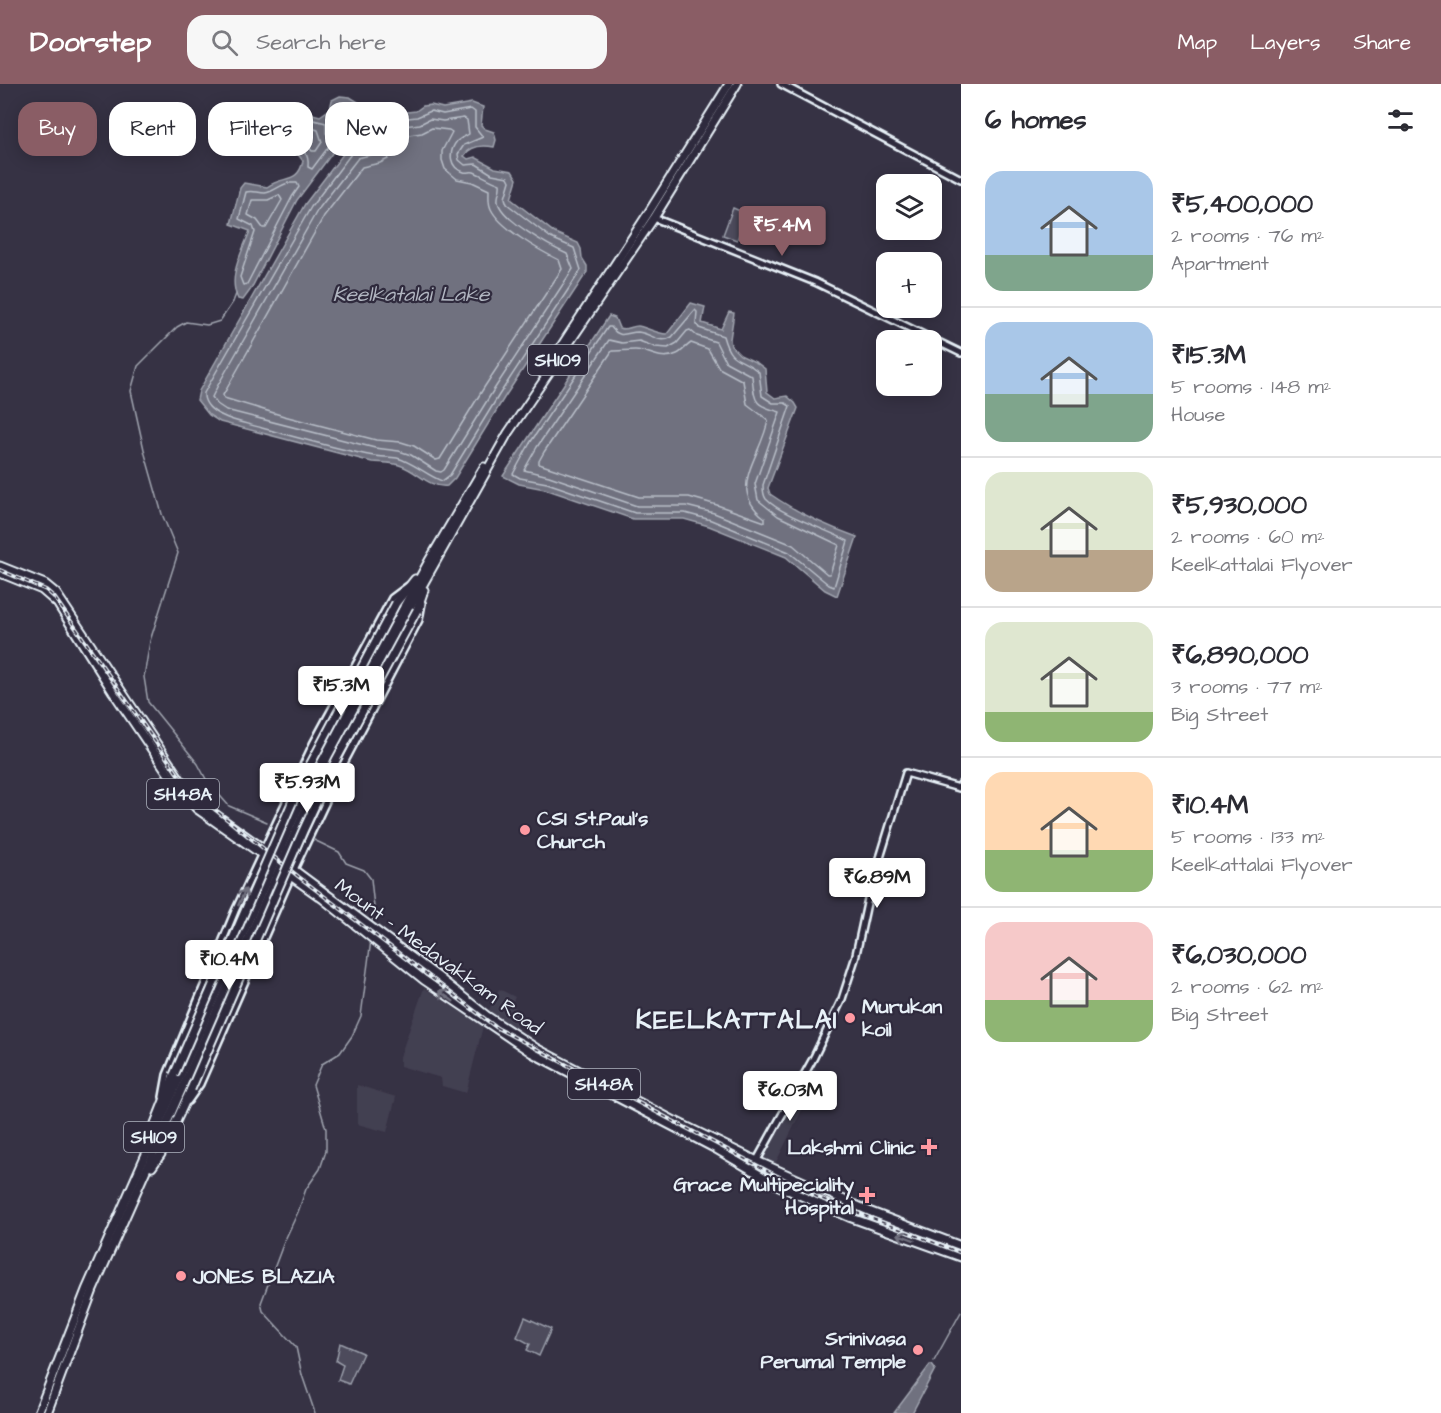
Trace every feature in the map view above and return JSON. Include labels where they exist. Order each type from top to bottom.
[{"type":"main road","name":"SH109","points":[[47,1413],[93,1290],[144,1178],[318,764],[480,478],[729,84]]},
{"type":"main road","name":"SH109","points":[[488,466],[654,218],[736,84]]},
{"type":"main road","points":[[140,1168],[174,1076],[301,782],[396,603],[430,565]]},
{"type":"main road","points":[[144,1178],[161,1154],[181,1112],[336,760],[417,610],[430,565]]},
{"type":"main road","name":"SH48A","points":[[0,566],[45,584],[56,593],[182,782],[201,804],[292,873]]},
{"type":"main road","name":"SH48A","points":[[0,573],[42,590],[57,603],[113,692],[178,788],[197,809],[262,851]]},
{"type":"main road","name":"SH109","points":[[38,1413],[86,1290],[277,862]]},
{"type":"main road","name":"Mount - Medavakkam Road","points":[[292,873],[381,940],[437,976],[487,1016],[536,1048],[757,1161],[878,1216],[961,1246]]},
{"type":"main road","name":"Mount - Medavakkam Road","points":[[381,940],[424,980],[532,1053],[716,1149],[779,1186],[849,1217],[961,1257]]},
{"type":"street","points":[[781,84],[961,179]]},
{"type":"street","points":[[654,218],[815,282],[961,353]]},
{"type":"street","points":[[161,1108],[167,1075],[262,851],[313,744],[392,598],[414,581]]},
{"type":"street","points":[[181,1112],[200,1084],[292,873],[344,763],[419,620],[424,590]]},
{"type":"street","points":[[752,1171],[842,999],[855,959],[868,894],[906,773],[960,786]]},
{"type":"shaded area","points":[[733,208],[747,214],[737,240],[723,235]]},
{"type":"shaded area","points":[[424,988],[483,1026],[466,1093],[442,1086],[441,1078],[400,1066],[400,1057]]},
{"type":"shaded area","points":[[499,989],[515,997],[511,1005],[522,1012],[515,1029],[488,1012]]},
{"type":"shaded area","points":[[809,1066],[821,1072],[774,1166],[760,1161]]},
{"type":"shaded area","points":[[357,1085],[396,1097],[387,1132],[357,1124]]},
{"type":"shaded area","points":[[525,1317],[551,1329],[539,1356],[527,1350],[530,1344],[517,1337]]},
{"type":"shaded area","points":[[340,1343],[363,1353],[349,1384],[338,1380],[343,1365],[336,1361]]},
{"type":"water","name":"Keelkatalai Lake","points":[[340,96],[350,97],[358,102],[332,102]]},
{"type":"water","name":"Keelkatalai Lake","points":[[472,103],[483,107],[481,125],[494,132],[496,140],[494,147],[477,147],[464,156],[468,159],[475,157],[495,168],[512,171],[517,179],[511,199],[555,233],[578,243],[587,272],[504,398],[455,478],[447,486],[435,485],[399,465],[372,462],[220,422],[209,415],[197,400],[199,391],[305,204],[342,156],[409,156],[409,112],[416,111],[423,106],[443,108]]},
{"type":"water","name":"Keelkatalai Lake","points":[[325,112],[325,156],[330,156],[297,200],[251,289],[243,300],[238,299],[235,291],[235,273],[250,231],[231,224],[240,188],[244,183],[267,187],[298,173],[303,161],[299,156],[313,156],[313,114],[320,116]]},
{"type":"water","points":[[691,303],[705,307],[702,323],[721,329],[729,312],[734,313],[731,346],[740,355],[765,369],[767,392],[775,398],[787,396],[798,408],[768,488],[770,494],[801,513],[857,537],[837,596],[825,590],[786,557],[709,526],[684,519],[633,519],[545,489],[519,484],[503,476],[609,316],[615,318],[619,328],[638,326],[667,334]]},
{"type":"water","points":[[930,1365],[935,1369],[912,1413],[894,1413]]},
{"type":"waterway","points":[[236,294],[220,321],[207,325],[186,322],[177,327],[138,366],[131,391],[145,454],[162,514],[178,553],[150,641],[144,677],[148,702],[198,764],[207,781],[229,806],[267,822]]},
{"type":"waterway","points":[[314,840],[339,852],[346,863],[364,870],[371,879],[374,907],[372,923]]},
{"type":"waterway","points":[[315,1413],[302,1375],[296,1347],[263,1311],[261,1303],[306,1189],[320,1169],[326,1151],[326,1129],[313,1085],[322,1064],[340,1053],[352,1036],[361,1016],[371,940]]},
{"type":"waterway","points":[[934,1361],[961,1312]]},
{"type":"railway","points":[[0,570],[46,590],[54,597],[187,787],[299,877],[497,1028],[817,1197],[961,1253]]},
{"type":"place","name":"CSI St.Paul's Church","points":[[525,830]]},
{"type":"place","name":"Murukan koil","points":[[850,1018]]},
{"type":"place","name":"Lakshmi Clinic","points":[[929,1147]]},
{"type":"place","name":"Grace Multipeciality Hospital","points":[[867,1195]]},
{"type":"place","name":"JONES BLAZIA","points":[[181,1276]]},
{"type":"place","name":"Srinivasa Perumal Temple","points":[[918,1350]]},
{"type":"district","name":"KEELKATTALAI","points":[[737,1019]]}]
